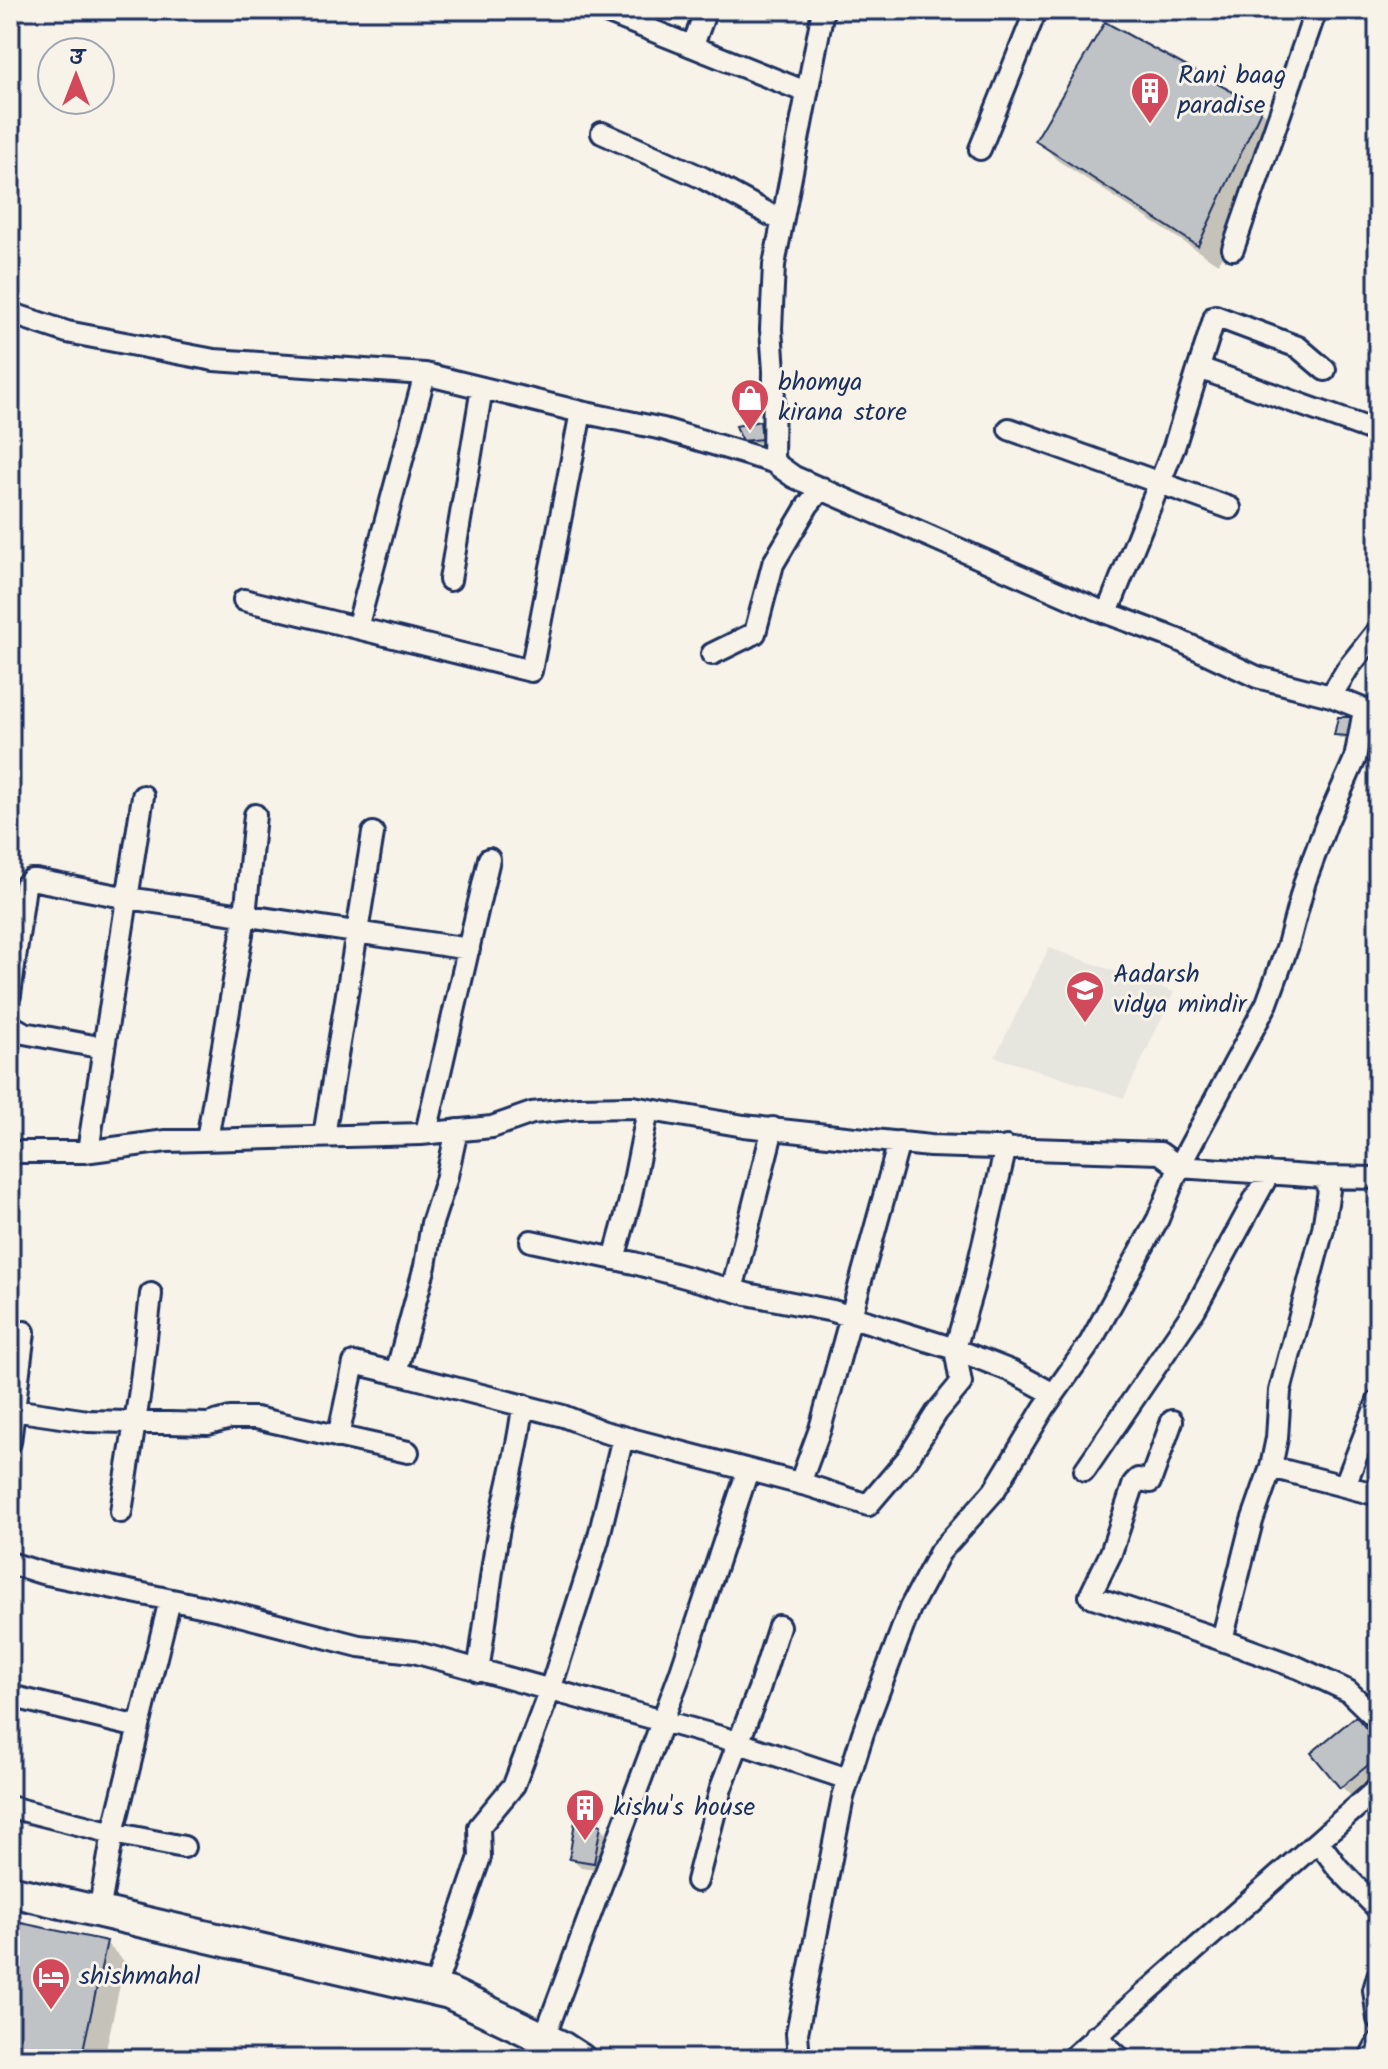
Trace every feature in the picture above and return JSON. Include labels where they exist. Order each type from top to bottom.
[{"type":"main road","points":[[10,1891],[449,1993],[544,2038],[580,2059]]},
{"type":"street","points":[[601,10],[806,92]]},
{"type":"street","points":[[693,45],[706,10]]},
{"type":"street","points":[[773,462],[771,329],[774,265],[823,10]]},
{"type":"street","points":[[980,149],[1036,10]]},
{"type":"street","points":[[1233,249],[1316,10]]},
{"type":"street","points":[[602,133],[703,178],[782,221]]},
{"type":"street","points":[[10,313],[67,332],[214,360],[425,374],[663,429],[773,462],[794,477],[1107,613],[1174,638],[1257,677],[1331,696],[1371,712],[1305,881],[1288,945],[1267,1003],[1179,1167],[1158,1219],[1127,1280],[994,1491],[940,1552],[910,1608],[848,1779],[797,2033],[799,2059]]},
{"type":"street","points":[[1107,613],[1161,482],[1215,316],[1298,347],[1325,370]]},
{"type":"street","points":[[1199,368],[1378,432]]},
{"type":"street","points":[[357,628],[425,374]]},
{"type":"street","points":[[450,580],[482,388]]},
{"type":"street","points":[[244,600],[531,671],[581,412]]},
{"type":"street","points":[[1009,429],[1230,508]]},
{"type":"street","points":[[712,654],[755,633],[773,564],[808,505],[822,488]]},
{"type":"street","points":[[1331,696],[1378,630]]},
{"type":"street","points":[[88,1151],[143,796]]},
{"type":"street","points":[[207,1140],[245,916],[255,815]]},
{"type":"street","points":[[324,1136],[373,833]]},
{"type":"street","points":[[426,1133],[489,859]]},
{"type":"street","points":[[10,995],[27,883],[36,880],[128,898],[469,949]]},
{"type":"street","points":[[10,1025],[24,1033],[104,1048]]},
{"type":"street","points":[[10,1152],[88,1151],[166,1141],[426,1133],[492,1127],[532,1113],[633,1107],[773,1128],[930,1146],[1160,1153],[1179,1167],[1378,1178]]},
{"type":"street","points":[[614,1259],[630,1201],[648,1110]]},
{"type":"street","points":[[732,1290],[773,1128]]},
{"type":"street","points":[[396,1373],[457,1130]]},
{"type":"street","points":[[800,1483],[820,1429],[899,1142]]},
{"type":"street","points":[[338,1437],[354,1363],[523,1405],[623,1437],[800,1483],[868,1505],[908,1458],[937,1412],[961,1383],[955,1349],[1006,1147]]},
{"type":"street","points":[[1085,1470],[1195,1309],[1269,1173]]},
{"type":"street","points":[[1222,1640],[1252,1521],[1271,1467],[1277,1438],[1280,1391],[1323,1229],[1329,1190],[1323,1177]]},
{"type":"street","points":[[531,1241],[833,1311],[955,1349],[1011,1371],[1054,1394]]},
{"type":"street","points":[[121,1512],[151,1294]]},
{"type":"street","points":[[10,1442],[24,1332]]},
{"type":"street","points":[[1345,1485],[1378,1401]]},
{"type":"street","points":[[478,1671],[498,1531],[521,1433],[523,1405]]},
{"type":"street","points":[[13,1410],[88,1421],[208,1424],[230,1418],[256,1418],[408,1452]]},
{"type":"street","points":[[1172,1421],[1150,1482],[1138,1479],[1134,1483],[1111,1553],[1090,1596],[1299,1668],[1348,1691],[1378,1720]]},
{"type":"street","points":[[434,1990],[480,1857],[479,1827],[514,1785],[550,1690],[598,1540],[623,1437]]},
{"type":"street","points":[[1271,1467],[1378,1495]]},
{"type":"street","points":[[544,2038],[663,1721],[748,1470]]},
{"type":"street","points":[[10,1563],[42,1573],[220,1610],[359,1646],[414,1652],[663,1721],[848,1779]]},
{"type":"street","points":[[99,1912],[113,1833],[170,1600]]},
{"type":"street","points":[[697,1881],[721,1788],[779,1626]]},
{"type":"street","points":[[10,1696],[138,1727]]},
{"type":"street","points":[[1071,2059],[1378,1788]]},
{"type":"street","points":[[10,1807],[184,1847]]},
{"type":"street","points":[[1318,1841],[1338,1868],[1378,1909]]},
{"type":"street","points":[[1378,1976],[1374,1990],[1378,2019]]},
{"type":"street","points":[[1095,2036],[1121,2059]]},
{"type":"street","points":[[1369,2059],[1378,2042]]},
{"type":"shaded area","name":"Aadarsh vidya mindir","points":[[1049,948],[1174,992],[1124,1098],[995,1057]]},
{"type":"building","name":"Rani baag paradise","points":[[1105,22],[1262,108],[1198,246],[1035,141]]},
{"type":"building","name":"bhomya kirana store","points":[[760,421],[762,439],[742,441],[736,426]]},
{"type":"building","points":[[1338,717],[1353,717],[1348,736],[1334,735]]},
{"type":"building","points":[[1356,1716],[1378,1743],[1378,1757],[1340,1788],[1311,1753]]},
{"type":"building","name":"kishu's house","points":[[576,1815],[601,1825],[594,1863],[569,1859]]},
{"type":"building","name":"shishmahal","points":[[21,1923],[107,1941],[81,2059],[10,2059],[10,1963]]},
{"type":"place","name":"Rani baag paradise","points":[[1150,125]]},
{"type":"place","name":"bhomya kirana store","points":[[750,432]]},
{"type":"place","name":"Aadarsh vidya mindir","points":[[1085,1024]]},
{"type":"place","name":"kishu's house","points":[[585,1842]]},
{"type":"place","name":"shishmahal","points":[[51,2011]]}]
